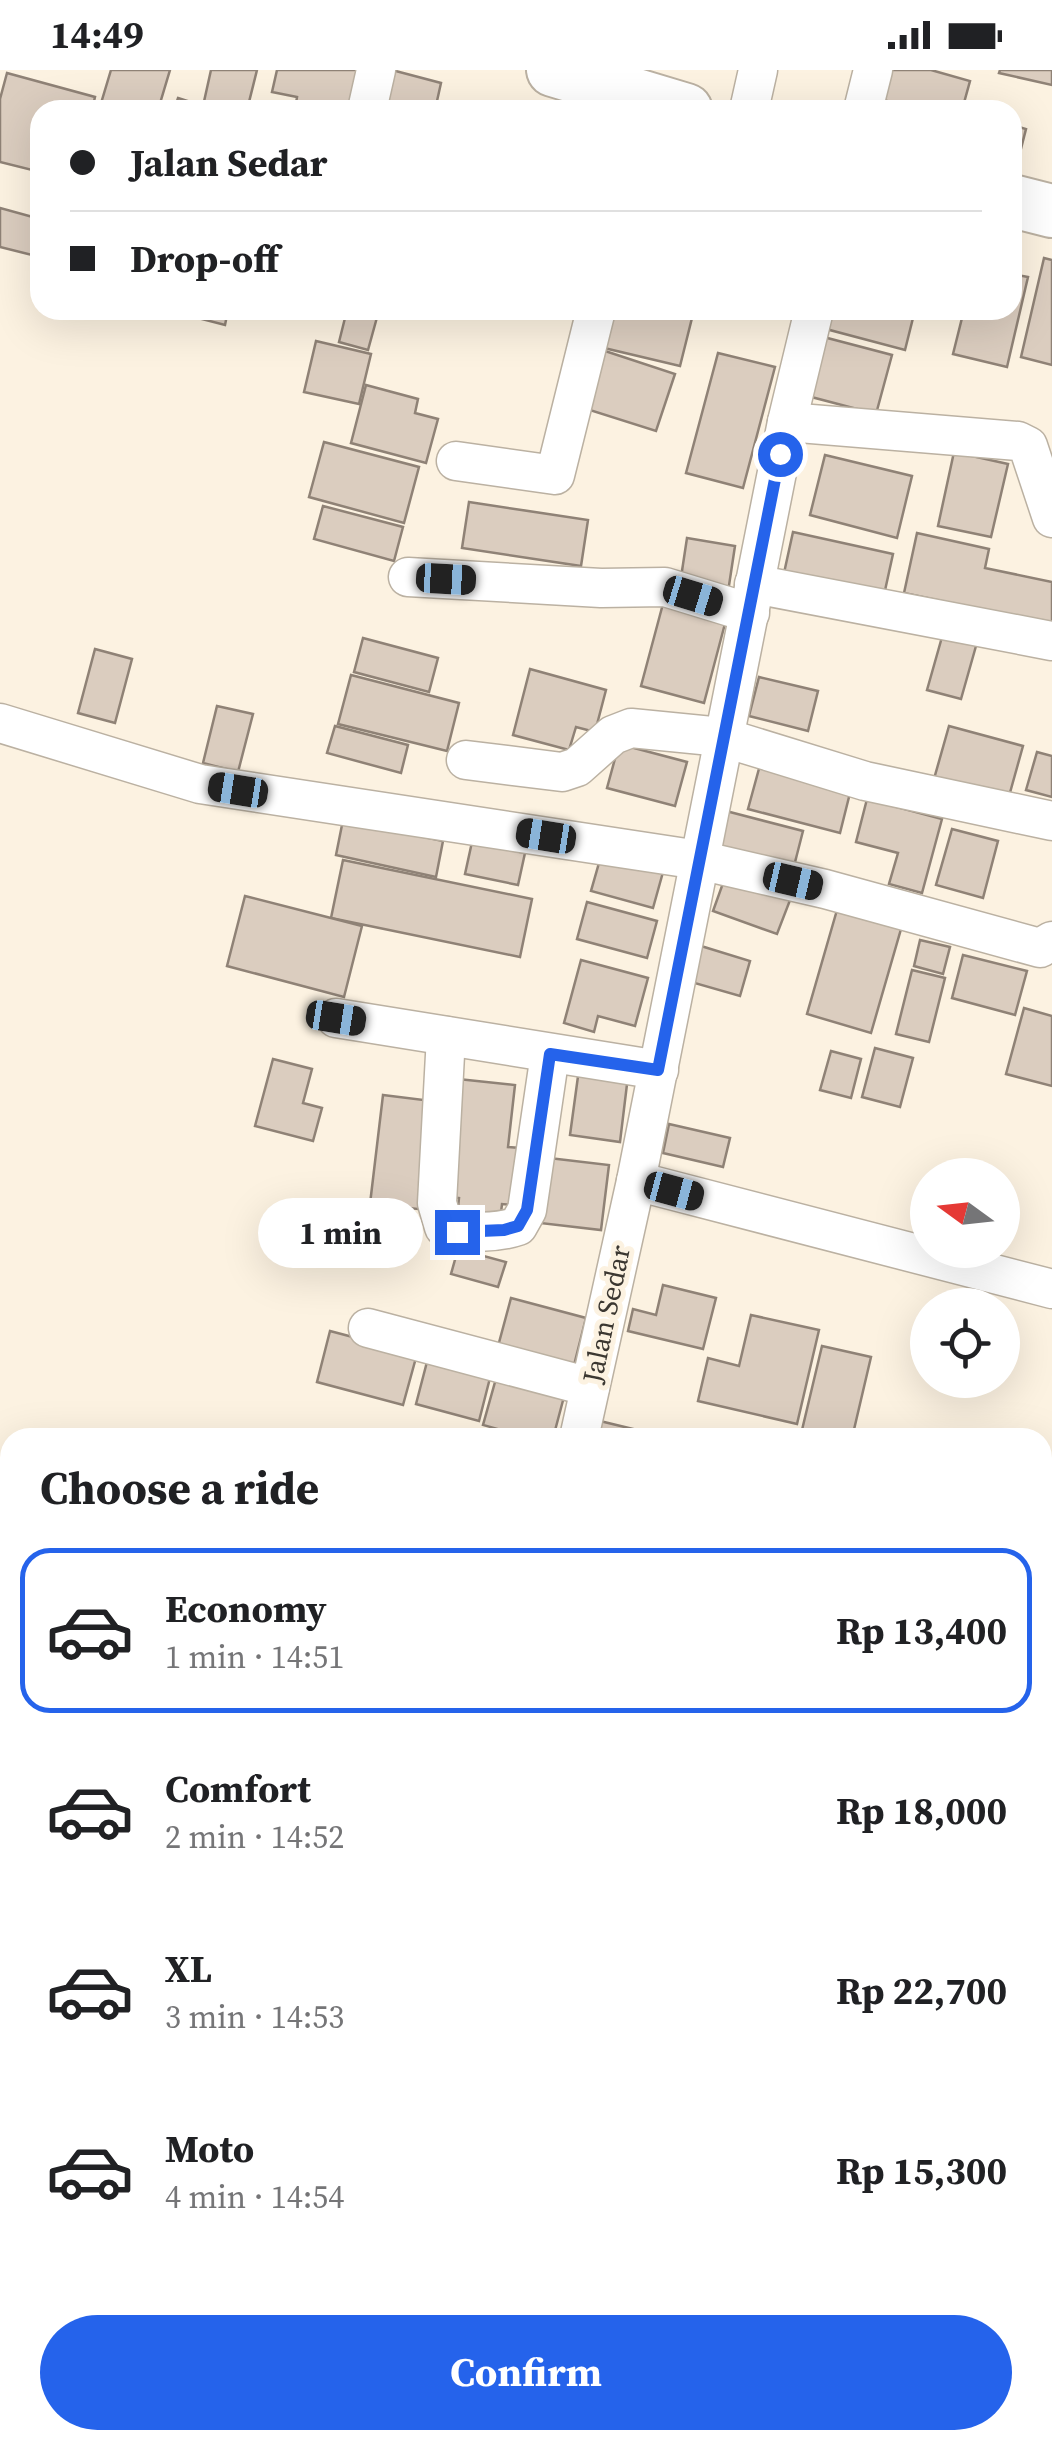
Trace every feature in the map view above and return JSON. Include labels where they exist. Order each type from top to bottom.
[{"type":"street","points":[[369,100],[376,70]]},
{"type":"street","points":[[750,100],[758,70]]},
{"type":"street","points":[[866,100],[873,70]]},
{"type":"street","points":[[568,72],[644,100]]},
{"type":"street","points":[[1022,204],[1052,211]]},
{"type":"street","points":[[456,461],[555,475],[594,320]]},
{"type":"street","name":"Jalan Sedar","points":[[581,1428],[636,1181],[722,737],[812,320]]},
{"type":"street","points":[[787,422],[1018,441],[1028,446],[1052,518]]},
{"type":"street","points":[[408,577],[601,588],[665,587],[1052,641]]},
{"type":"street","points":[[0,723],[200,784],[699,860],[824,888],[1040,948],[1052,941]]},
{"type":"street","points":[[466,760],[562,772],[577,767],[612,735],[631,728],[722,737],[865,781],[1052,822]]},
{"type":"street","points":[[336,1018],[658,1070]]},
{"type":"street","points":[[446,1036],[437,1202],[444,1227],[457,1232],[518,1226],[527,1210],[550,1054]]},
{"type":"street","points":[[636,1181],[1052,1289]]},
{"type":"street","points":[[368,1328],[590,1387]]},
{"type":"building","points":[[111,70],[170,70],[161,100],[102,100]]},
{"type":"building","points":[[211,70],[257,70],[250,100],[204,100]]},
{"type":"building","points":[[277,70],[358,70],[352,100],[297,100],[272,92]]},
{"type":"building","points":[[392,70],[441,83],[437,100],[384,100]]},
{"type":"building","points":[[869,70],[931,70],[970,81],[965,100],[883,100],[862,94]]},
{"type":"building","points":[[1052,70],[1052,85],[999,73]]},
{"type":"building","points":[[7,73],[95,97],[30,100],[30,170],[0,162],[0,99]]},
{"type":"building","points":[[0,208],[30,216],[30,254],[0,247]]},
{"type":"building","points":[[1044,258],[1052,260],[1052,365],[1021,357]]},
{"type":"building","points":[[1022,276],[1028,277],[1022,303]]},
{"type":"building","points":[[344,320],[376,320],[368,350],[339,342]]},
{"type":"building","points":[[607,320],[692,320],[680,366],[600,347]]},
{"type":"building","points":[[828,320],[912,320],[905,350],[826,329]]},
{"type":"building","points":[[962,320],[1018,320],[1007,367],[953,354]]},
{"type":"building","points":[[816,335],[892,355],[876,414],[800,394]]},
{"type":"building","points":[[316,341],[371,354],[359,404],[304,392]]},
{"type":"building","points":[[596,348],[675,374],[656,431],[577,406]]},
{"type":"building","points":[[718,353],[775,367],[743,488],[686,473]]},
{"type":"building","points":[[366,385],[418,399],[415,413],[438,419],[426,463],[351,443]]},
{"type":"building","points":[[324,442],[419,467],[404,523],[309,497]]},
{"type":"building","points":[[954,452],[1008,464],[991,537],[938,526]]},
{"type":"building","points":[[825,455],[912,476],[897,538],[810,515]]},
{"type":"building","points":[[469,502],[588,520],[581,566],[462,548]]},
{"type":"building","points":[[323,506],[403,527],[394,561],[314,539]]},
{"type":"building","points":[[793,532],[893,554],[884,595],[784,573]]},
{"type":"building","points":[[917,533],[989,549],[985,568],[1052,582],[1052,625],[904,593]]},
{"type":"building","points":[[687,538],[735,546],[728,592],[680,584]]},
{"type":"building","points":[[664,600],[727,616],[704,703],[641,686]]},
{"type":"building","points":[[944,630],[978,639],[961,699],[927,690]]},
{"type":"building","points":[[363,638],[438,658],[429,692],[354,672]]},
{"type":"building","points":[[95,649],[132,659],[115,723],[78,713]]},
{"type":"building","points":[[530,669],[606,690],[595,732],[576,727],[569,750],[513,735]]},
{"type":"building","points":[[351,675],[459,703],[447,751],[338,724]]},
{"type":"building","points":[[759,677],[818,691],[808,731],[749,716]]},
{"type":"building","points":[[217,706],[253,714],[238,772],[203,763]]},
{"type":"building","points":[[335,726],[408,745],[401,773],[327,753]]},
{"type":"building","points":[[949,726],[1023,746],[1006,807],[932,786]]},
{"type":"building","points":[[619,744],[687,762],[675,806],[607,788]]},
{"type":"building","points":[[1037,752],[1052,756],[1052,797],[1026,790]]},
{"type":"building","points":[[760,765],[851,789],[840,833],[748,809]]},
{"type":"building","points":[[867,799],[942,819],[922,893],[889,884],[898,853],[856,842]]},
{"type":"building","points":[[726,811],[803,831],[793,870],[716,850]]},
{"type":"building","points":[[343,820],[443,841],[436,877],[336,855]]},
{"type":"building","points":[[952,829],[998,841],[983,898],[936,885]]},
{"type":"building","points":[[472,842],[525,853],[518,885],[465,874]]},
{"type":"building","points":[[603,849],[665,865],[653,908],[591,891]]},
{"type":"building","points":[[343,860],[532,899],[520,957],[331,918]]},
{"type":"building","points":[[727,872],[792,895],[777,934],[713,911]]},
{"type":"building","points":[[245,896],[362,926],[344,997],[227,966]]},
{"type":"building","points":[[587,902],[657,921],[647,958],[577,939]]},
{"type":"building","points":[[837,910],[901,929],[871,1033],[807,1014]]},
{"type":"building","points":[[920,940],[950,947],[943,974],[914,966]]},
{"type":"building","points":[[701,946],[750,961],[740,996],[691,982]]},
{"type":"building","points":[[963,955],[1027,971],[1015,1015],[952,998]]},
{"type":"building","points":[[581,960],[648,978],[635,1026],[598,1016],[594,1032],[564,1023]]},
{"type":"building","points":[[912,970],[945,978],[929,1042],[896,1034]]},
{"type":"building","points":[[1024,1008],[1052,1016],[1052,1086],[1006,1074]]},
{"type":"building","points":[[875,1048],[913,1058],[900,1107],[862,1097]]},
{"type":"building","points":[[831,1051],[861,1059],[851,1098],[820,1090]]},
{"type":"building","points":[[273,1059],[312,1069],[303,1103],[322,1108],[313,1141],[255,1126]]},
{"type":"building","points":[[579,1069],[628,1076],[620,1142],[570,1135]]},
{"type":"building","points":[[458,1079],[515,1085],[508,1147],[520,1148],[513,1205],[502,1204],[500,1221],[457,1217],[459,1198],[445,1196]]},
{"type":"building","points":[[383,1095],[440,1102],[427,1210],[370,1204]]},
{"type":"building","points":[[669,1124],[730,1138],[723,1167],[663,1153]]},
{"type":"building","points":[[549,1158],[609,1165],[601,1230],[540,1223]]},
{"type":"building","points":[[458,1249],[506,1262],[498,1287],[451,1274]]},
{"type":"building","points":[[663,1285],[716,1298],[703,1349],[628,1331],[633,1309],[656,1315]]},
{"type":"building","points":[[511,1298],[586,1318],[573,1369],[497,1350]]},
{"type":"building","points":[[751,1315],[819,1330],[797,1424],[698,1401],[708,1358],[739,1366]]},
{"type":"building","points":[[330,1331],[417,1354],[403,1405],[317,1382]]},
{"type":"building","points":[[822,1346],[871,1357],[854,1428],[802,1428]]},
{"type":"building","points":[[428,1358],[491,1374],[479,1421],[416,1404]]},
{"type":"building","points":[[497,1375],[565,1393],[556,1428],[483,1425]]},
{"type":"building","points":[[600,1421],[629,1428],[598,1428]]},
{"type":"route","points":[[457,1232],[518,1226],[527,1210],[550,1054],[658,1070],[780,454]]}]
